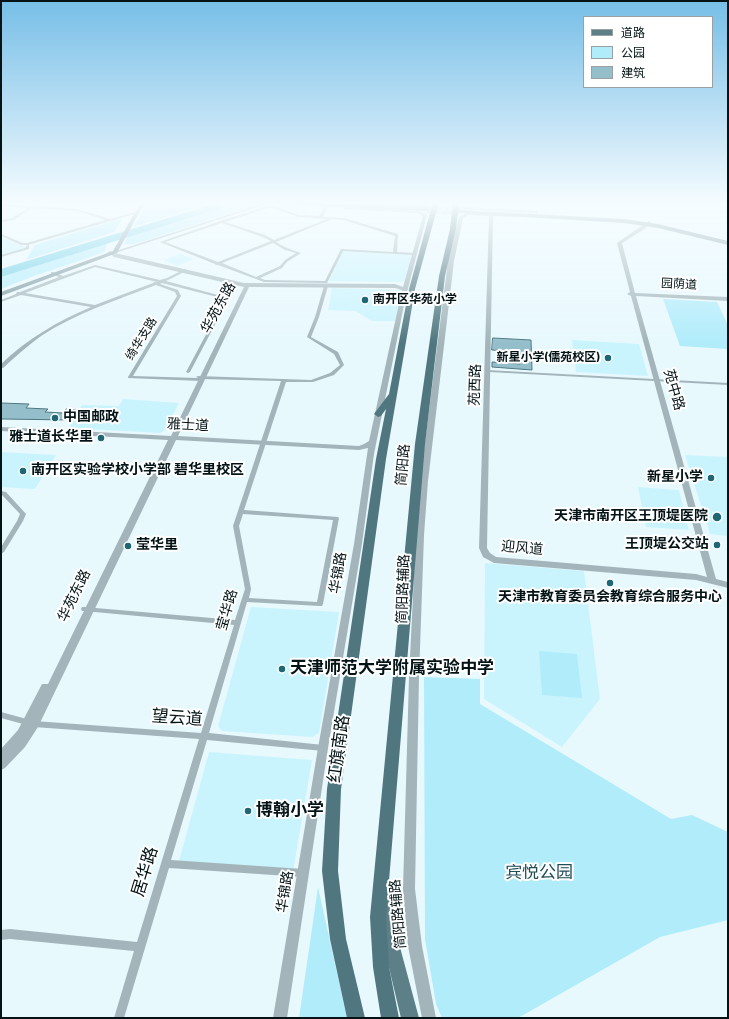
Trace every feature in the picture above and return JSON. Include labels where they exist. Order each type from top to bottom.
[{"type":"highway","name":"简阳路","points":[[371,526],[392,395],[420,250]]},
{"type":"highway","name":"简阳路","points":[[383,873],[420,444],[434,329],[442,276],[448,250]]},
{"type":"highway","points":[[434,329],[445,316]]},
{"type":"highway","points":[[378,414],[392,395]]},
{"type":"highway","name":"红旗南路","points":[[356,1018],[338,939],[330,872],[334,789],[371,526]]},
{"type":"highway","points":[[383,873],[378,917],[381,967],[390,1018]]},
{"type":"main road","points":[[1,293],[112,253],[113,250]]},
{"type":"main road","points":[[383,873],[393,951],[410,1018]]},
{"type":"street","points":[[1,256],[24,250]]},
{"type":"street","points":[[112,253],[123,250]]},
{"type":"street","points":[[181,250],[264,281],[326,282],[342,250],[416,254]]},
{"type":"street","points":[[217,264],[254,250]]},
{"type":"street","points":[[256,278],[281,267],[286,261],[299,253],[288,250]]},
{"type":"street","name":"华锦路","points":[[280,1018],[323,748],[358,544],[372,442],[402,300],[417,250]]},
{"type":"street","name":"简阳路辅路","points":[[429,1018],[415,946],[409,889],[414,677],[420,535],[424,481],[454,250]]},
{"type":"street","name":"苑西路","points":[[486,555],[483,548],[489,371],[489,250]]},
{"type":"street","name":"苑中路","points":[[621,250],[631,294],[709,577]]},
{"type":"street","points":[[112,253],[243,285],[397,286],[405,289]]},
{"type":"street","points":[[1,301],[18,293],[95,266],[227,298],[188,372]]},
{"type":"street","points":[[1,367],[18,350],[69,317],[184,271],[243,285],[397,284],[407,281]]},
{"type":"street","points":[[53,274],[62,277]]},
{"type":"street","name":"绮华支路","points":[[159,282],[176,292],[179,296],[130,376],[200,379]]},
{"type":"street","name":"华苑东路","points":[[1,765],[21,744],[168,441],[200,379],[243,285]]},
{"type":"street","points":[[200,379],[311,381],[332,374],[342,365],[336,352],[309,337],[317,317],[326,286]]},
{"type":"street","points":[[18,293],[95,306]]},
{"type":"street","name":"园荫道","points":[[631,294],[728,299]]},
{"type":"street","points":[[402,300],[406,318]]},
{"type":"street","points":[[489,371],[728,384]]},
{"type":"street","name":"华苑东路","points":[[168,441],[200,379]]},
{"type":"street","name":"莹华路","points":[[203,736],[248,589],[236,526],[284,380]]},
{"type":"street","name":"苑中路","points":[[655,380],[708,566],[709,577]]},
{"type":"street","points":[[156,438],[173,429]]},
{"type":"street","name":"雅士道","points":[[1,430],[156,438],[168,441],[264,443],[359,448],[367,446],[372,442]]},
{"type":"street","name":"雅士道","points":[[264,443],[358,449],[366,451],[370,454]]},
{"type":"street","points":[[420,444],[424,481]]},
{"type":"street","points":[[1,552],[23,514],[3,493]]},
{"type":"street","points":[[240,512],[336,518],[320,604],[244,600]]},
{"type":"street","name":"迎风道","points":[[486,555],[494,560],[709,577],[728,582]]},
{"type":"street","points":[[708,566],[728,582]]},
{"type":"street","name":"迎风道","points":[[709,577],[728,585]]},
{"type":"street","points":[[86,610],[237,623]]},
{"type":"street","name":"望云道","points":[[1,715],[31,723],[203,736],[323,748]]},
{"type":"street","name":"华苑东路","points":[[1,757],[31,723]]},
{"type":"street","name":"居华路","points":[[119,1018],[203,736]]},
{"type":"street","points":[[166,864],[304,873]]},
{"type":"street","points":[[1,935],[10,934],[140,948]]},
{"type":"shaded area","points":[[1,250],[21,250],[1,256]]},
{"type":"shaded area","points":[[65,250],[88,250],[1,277],[1,269]]},
{"type":"shaded area","points":[[342,250],[414,254],[405,280],[402,282],[329,281]]},
{"type":"shaded area","points":[[180,254],[194,259],[177,266],[164,260]]},
{"type":"shaded area","name":"南开区华苑小学","points":[[332,288],[402,290],[395,321],[372,321],[355,311],[328,310]]},
{"type":"shaded area","name":"新星小学(儒苑校区)","points":[[572,340],[639,344],[648,376],[576,372]]},
{"type":"shaded area","points":[[123,399],[179,403],[165,430],[160,433],[69,428],[82,405],[119,406]]},
{"type":"shaded area","name":"南开区实验学校小学部 碧华里校区","points":[[1,452],[56,455],[35,489],[1,487]]},
{"type":"shaded area","name":"新星小学","points":[[685,455],[728,457],[728,536],[710,534]]},
{"type":"shaded area","points":[[638,487],[679,490],[689,530],[646,527]]},
{"type":"shaded area","points":[[485,563],[584,571],[600,699],[562,747],[484,699]]},
{"type":"shaded area","name":"天津师范大学附属实验中学","points":[[251,607],[339,612],[319,733],[312,737],[222,731],[218,726]]},
{"type":"shaded area","name":"博翰小学","points":[[209,752],[312,760],[293,871],[179,861]]},
{"type":"green space","points":[[32,250],[59,250],[26,260]]},
{"type":"green space","points":[[87,250],[105,250],[96,255],[1,289],[1,277]]},
{"type":"green space","points":[[663,299],[717,302],[728,325],[728,349],[680,346]]},
{"type":"green space","points":[[539,651],[577,654],[582,698],[542,695]]},
{"type":"green space","name":"宾悦公园","points":[[424,677],[480,679],[480,704],[671,819],[692,815],[728,832],[728,920],[660,937],[518,1018],[442,1018],[436,1004],[425,939]]},
{"type":"green space","points":[[318,887],[347,1018],[299,1018]]},
{"type":"building","points":[[493,338],[531,340],[532,370],[492,367],[492,362],[520,364],[520,352],[492,350]]},
{"type":"building","points":[[1,403],[29,404],[26,408],[48,409],[45,412],[63,413],[66,409],[78,410],[71,420],[1,419]]},
{"type":"place","name":"南开区华苑小学","points":[[365,300]]},
{"type":"place","name":"新星小学(儒苑校区)","points":[[608,358]]},
{"type":"place","name":"中国邮政","points":[[55,418]]},
{"type":"place","name":"雅士道长华里","points":[[101,438]]},
{"type":"place","name":"南开区实验学校小学部 碧华里校区","points":[[23,471]]},
{"type":"place","name":"新星小学","points":[[711,478]]},
{"type":"place","name":"天津市南开区王顶堤医院","points":[[717,517]]},
{"type":"place","name":"王顶堤公交站","points":[[717,545]]},
{"type":"place","name":"莹华里","points":[[128,546]]},
{"type":"place","name":"天津市教育委员会教育综合服务中心","points":[[610,583]]},
{"type":"place","name":"天津师范大学附属实验中学","points":[[282,669]]},
{"type":"place","name":"博翰小学","points":[[248,811]]}]
